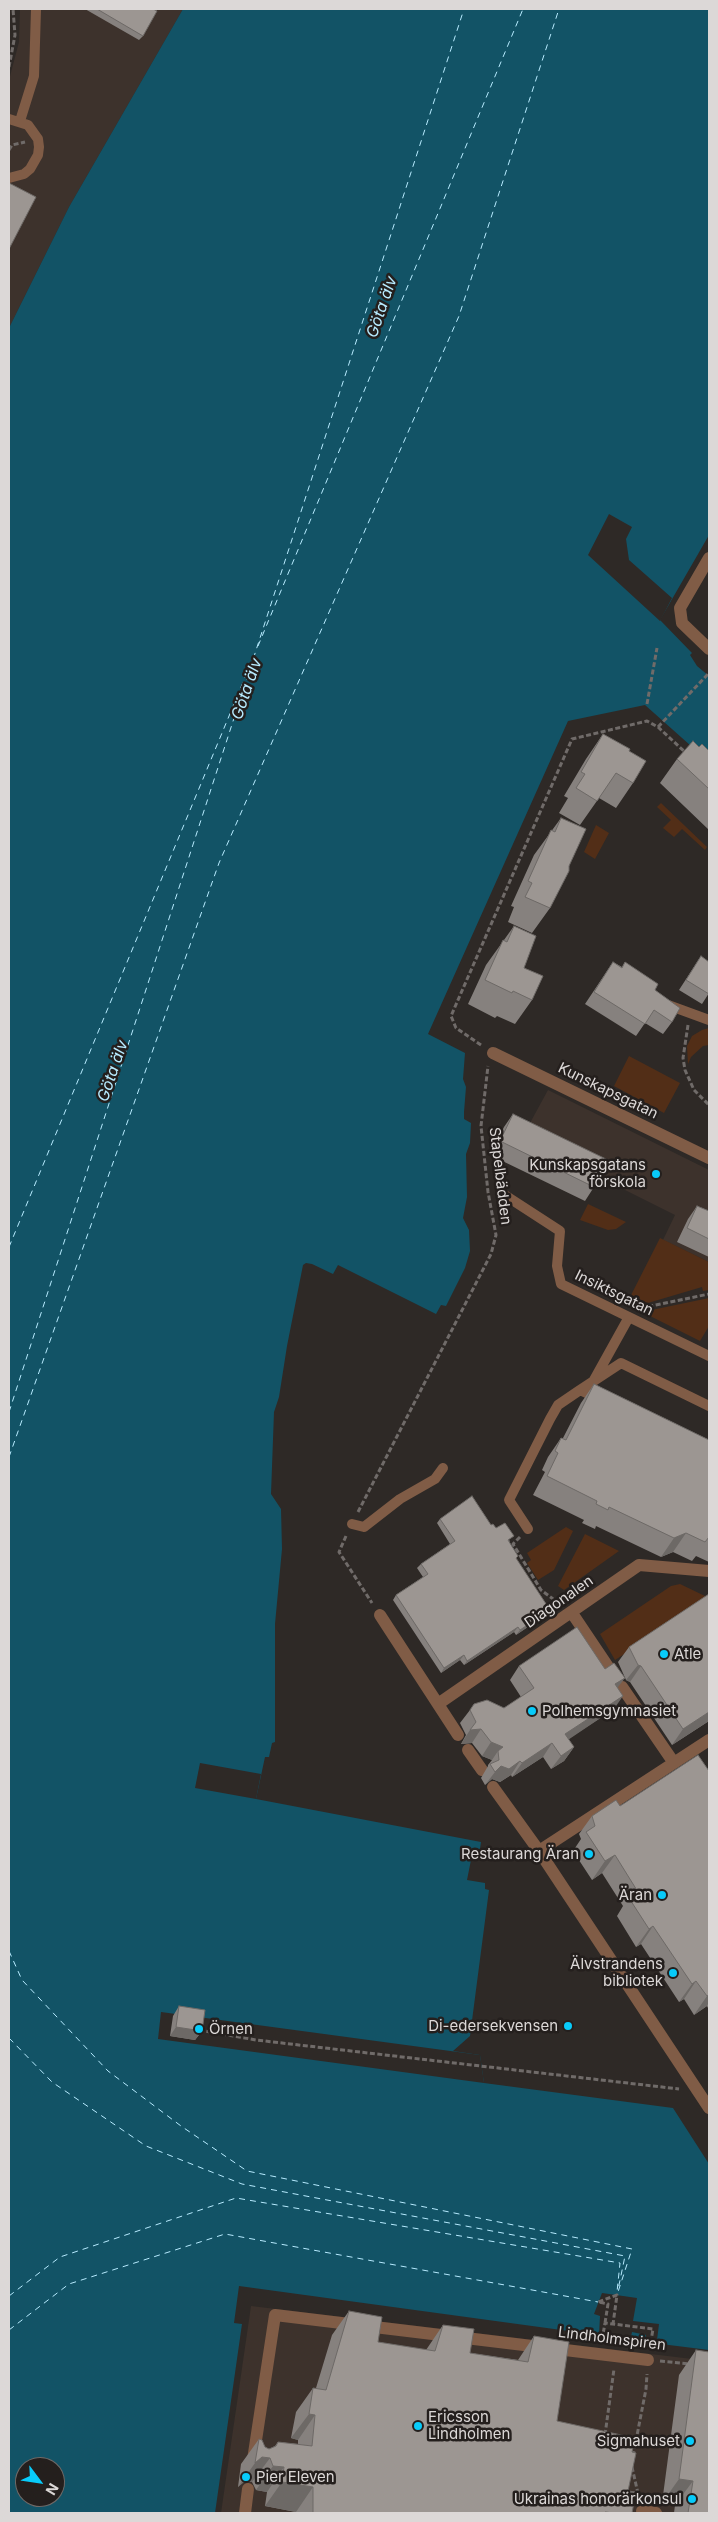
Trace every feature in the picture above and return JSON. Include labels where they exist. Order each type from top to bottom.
[{"type":"street","points":[[709,558],[680,608],[682,622],[709,650]]},
{"type":"street","name":"Kunskapsgatan","points":[[493,1053],[709,1158]]},
{"type":"street","name":"Diagonalen","points":[[438,1704],[640,1565],[709,1571]]},
{"type":"street","points":[[572,1613],[620,1685],[682,1761]]},
{"type":"street","points":[[380,1615],[458,1735]]},
{"type":"street","points":[[540,1851],[682,1761],[709,1740]]},
{"type":"street","points":[[468,1750],[482,1770]]},
{"type":"street","points":[[493,1787],[540,1851],[709,2108]]},
{"type":"street","name":"Lindholmspiren","points":[[253,2465],[275,2314],[648,2360]]},
{"type":"street","points":[[245,2513],[248,2489]]},
{"type":"street","points":[[642,2511],[656,2513]]},
{"type":"lane","points":[[20,121],[34,76],[36,9]]},
{"type":"lane","points":[[9,119],[20,121],[34,131],[38,139],[38,155],[30,169],[24,174],[9,178]]},
{"type":"lane","points":[[664,1004],[709,1020]]},
{"type":"lane","name":"Insiktsgatan","points":[[503,1194],[560,1231],[557,1266],[561,1284],[709,1356]]},
{"type":"lane","points":[[594,1382],[629,1317]]},
{"type":"lane","points":[[528,1529],[509,1500],[558,1405],[580,1390],[621,1363],[709,1406]]},
{"type":"lane","points":[[580,1390],[606,1403]]},
{"type":"lane","points":[[352,1524],[364,1527],[400,1498],[435,1479],[443,1468]]},
{"type":"path","points":[[9,67],[14,35],[13,9]]},
{"type":"path","points":[[647,704],[657,648]]},
{"type":"path","points":[[658,727],[709,673]]},
{"type":"path","points":[[493,1053],[456,1028],[450,1016],[572,739],[647,721],[658,727],[687,753]]},
{"type":"path","points":[[691,1015],[685,1038],[683,1058],[685,1070],[694,1090],[709,1105]]},
{"type":"path","name":"Stapelbädden","points":[[380,1615],[339,1552],[491,1254],[496,1235],[488,1192],[481,1126],[488,1066],[493,1053]]},
{"type":"path","points":[[629,1317],[636,1309],[709,1294]]},
{"type":"path","points":[[528,1529],[513,1544],[541,1590],[572,1613]]},
{"type":"path","points":[[194,2038],[197,2022]]},
{"type":"path","points":[[196,2030],[256,2040],[698,2091]]},
{"type":"path","points":[[600,2355],[608,2304],[598,2302],[617,2295],[613,2324]]},
{"type":"path","points":[[605,2323],[652,2329],[646,2389],[631,2463],[642,2511]]},
{"type":"path","points":[[604,2439],[615,2356]]},
{"type":"path","name":"Lindholmspiren","points":[[648,2360],[692,2365]]},
{"type":"shaded area","points":[[20,9],[183,9],[69,207],[9,328],[9,80],[19,42]]},
{"type":"shaded area","points":[[661,803],[707,847],[705,850],[682,829],[674,837],[663,828],[671,820],[657,807]]},
{"type":"shaded area","points":[[596,825],[609,833],[595,859],[584,852]]},
{"type":"shaded area","points":[[709,1028],[709,1045],[703,1046],[691,1057],[688,1064],[687,1046],[692,1036]]},
{"type":"shaded area","points":[[629,1056],[680,1083],[664,1113],[614,1086]]},
{"type":"shaded area","name":"Kunskapsgatans förskola","points":[[548,1090],[709,1170],[709,1262],[663,1240],[675,1215],[601,1178],[602,1171],[524,1134]]},
{"type":"shaded area","points":[[588,1204],[626,1222],[616,1229],[608,1230],[580,1220]]},
{"type":"shaded area","points":[[660,1238],[709,1262],[709,1290],[703,1291],[702,1287],[631,1308],[627,1303]]},
{"type":"shaded area","points":[[709,1298],[709,1326],[700,1341],[642,1312]]},
{"type":"shaded area","points":[[566,1527],[573,1531],[554,1570],[538,1580],[527,1563],[531,1560],[527,1553]]},
{"type":"shaded area","points":[[585,1534],[619,1551],[564,1590],[558,1586]]},
{"type":"shaded area","points":[[680,1584],[705,1596],[708,1600],[615,1660],[600,1634],[671,1586]]},
{"type":"shaded area","points":[[251,2306],[709,2361],[709,2513],[221,2513]]},
{"type":"water","name":"Göta älv","points":[[183,9],[709,9],[709,535],[660,620],[692,653],[690,655],[697,666],[709,676],[709,762],[645,705],[568,721],[428,1034],[465,1053],[463,1079],[466,1087],[464,1119],[471,1123],[470,1143],[466,1154],[467,1197],[463,1218],[469,1230],[470,1251],[465,1268],[446,1306],[441,1305],[436,1314],[338,1265],[333,1274],[312,1264],[306,1263],[303,1265],[279,1397],[274,1412],[271,1494],[281,1509],[282,1549],[275,1624],[275,1742],[272,1743],[269,1757],[265,1757],[256,1799],[481,1842],[479,1856],[472,1855],[467,1880],[485,1883],[485,1889],[489,1890],[470,2036],[453,2051],[480,2055],[484,2083],[673,2108],[709,2164],[709,2350],[661,2344],[660,2348],[642,2346],[642,2341],[239,2286],[234,2323],[242,2324],[215,2513],[9,2513],[9,328],[69,207]]},
{"type":"pier","points":[[609,514],[632,527],[626,539],[629,560],[672,598],[660,621],[588,555]]},
{"type":"pier","points":[[200,1763],[261,1774],[256,1799],[195,1788]]},
{"type":"pier","points":[[161,2012],[480,2055],[484,2083],[158,2039]]},
{"type":"pier","points":[[602,2293],[637,2298],[633,2321],[659,2324],[656,2348],[645,2346],[646,2335],[632,2332],[631,2337],[599,2335],[600,2316],[594,2314]]},
{"type":"building","points":[[97,9],[153,9],[157,11],[143,36]]},
{"type":"building","points":[[9,183],[36,197],[9,249]]},
{"type":"building","points":[[603,734],[630,749],[629,751],[646,761],[633,783],[616,773],[597,801],[576,788],[585,774],[581,772]]},
{"type":"building","points":[[693,741],[699,747],[702,744],[709,751],[709,789],[677,759]]},
{"type":"building","points":[[561,818],[586,829],[569,866],[569,871],[550,908],[525,897],[532,883],[528,881],[551,830],[555,832]]},
{"type":"building","points":[[514,926],[536,936],[524,968],[543,976],[532,1000],[485,980],[503,940],[507,942]]},
{"type":"building","points":[[701,956],[709,962],[709,994],[686,980]]},
{"type":"building","points":[[613,962],[622,968],[625,962],[658,984],[655,990],[680,1008],[672,1022],[654,1010],[645,1024],[594,992]]},
{"type":"building","points":[[513,1114],[608,1160],[594,1187],[500,1141]]},
{"type":"building","points":[[697,1206],[709,1211],[709,1239],[687,1228]]},
{"type":"building","points":[[594,1384],[709,1440],[709,1537],[705,1542],[686,1533],[674,1538],[609,1507],[608,1510],[596,1504],[597,1501],[547,1476],[558,1453],[555,1451],[561,1438],[566,1440]]},
{"type":"building","points":[[472,1496],[491,1525],[493,1524],[496,1528],[505,1523],[514,1536],[508,1540],[518,1556],[516,1558],[550,1610],[520,1630],[518,1627],[467,1661],[464,1655],[444,1668],[396,1595],[428,1574],[421,1564],[455,1541],[440,1519]]},
{"type":"building","points":[[709,1594],[709,1712],[683,1729],[641,1666],[638,1665],[629,1647]]},
{"type":"building","name":"Polhemsgymnasiet","points":[[577,1627],[605,1669],[614,1663],[625,1678],[615,1684],[623,1696],[565,1734],[574,1747],[561,1756],[552,1743],[522,1763],[520,1761],[509,1769],[501,1766],[495,1772],[490,1764],[499,1760],[498,1751],[503,1747],[491,1742],[481,1729],[470,1730],[476,1722],[470,1710],[474,1704],[487,1700],[504,1708],[534,1688],[519,1666]]},
{"type":"building","name":"Äran","points":[[698,1755],[709,1771],[709,1995],[707,1996],[696,1981],[692,1984],[653,1926],[649,1929],[629,1898],[638,1892],[615,1855],[605,1861],[586,1832],[595,1826],[592,1816],[616,1800],[620,1806]]},
{"type":"building","points":[[179,2006],[205,2010],[202,2031],[176,2027]]},
{"type":"building","name":"Ericsson Lindholmen","points":[[349,2311],[382,2317],[378,2342],[435,2351],[443,2325],[474,2329],[470,2353],[528,2362],[534,2336],[569,2342],[557,2421],[635,2438],[632,2452],[636,2453],[628,2491],[636,2492],[632,2513],[313,2513],[313,2487],[282,2482],[284,2467],[273,2466],[270,2458],[262,2457],[255,2463],[259,2439],[269,2449],[276,2446],[278,2442],[312,2446],[315,2415],[309,2414],[313,2388],[326,2390]]},
{"type":"building","points":[[696,2350],[709,2352],[709,2513],[688,2513],[693,2481],[679,2479]]},
{"type":"ferry route","points":[[9,1412],[464,9]]},
{"type":"ferry route","points":[[258,646],[523,9]]},
{"type":"ferry route","points":[[9,1457],[219,863],[459,316],[559,9]]},
{"type":"ferry route","points":[[9,1247],[251,663]]},
{"type":"ferry route","points":[[9,1951],[22,1980],[108,2071],[181,2126],[247,2171],[632,2249],[617,2295]]},
{"type":"ferry route","points":[[9,2038],[52,2082],[146,2146],[242,2184],[625,2256],[618,2290]]},
{"type":"ferry route","points":[[9,2296],[60,2257],[236,2198],[620,2263],[617,2292]]},
{"type":"ferry route","points":[[9,2330],[69,2284],[225,2234],[598,2302]]},
{"type":"place","name":"Kunskapsgatans förskola","points":[[656,1174]]},
{"type":"place","name":"Atle","points":[[664,1654]]},
{"type":"place","name":"Polhemsgymnasiet","points":[[532,1711]]},
{"type":"place","name":"Restaurang Äran","points":[[589,1854]]},
{"type":"place","name":"Äran","points":[[662,1895]]},
{"type":"place","name":"Älvstrandens bibliotek","points":[[673,1973]]},
{"type":"place","name":"Di-edersekvensen","points":[[568,2026]]},
{"type":"place","name":"Örnen","points":[[199,2029]]},
{"type":"place","name":"Ericsson Lindholmen","points":[[418,2426]]},
{"type":"place","name":"Sigmahuset","points":[[690,2441]]},
{"type":"place","name":"Pier Eleven","points":[[246,2477]]},
{"type":"place","name":"Ukrainas honorärkonsul","points":[[692,2499]]}]
